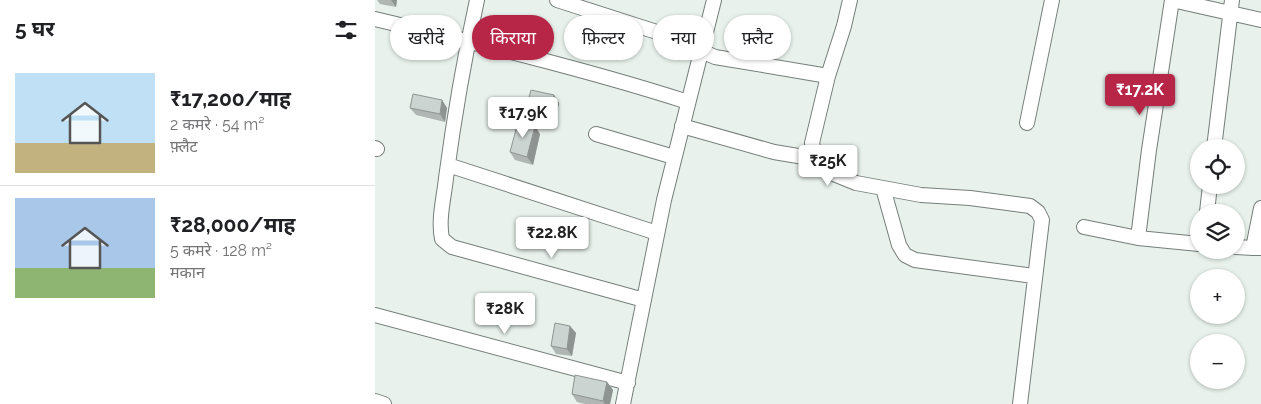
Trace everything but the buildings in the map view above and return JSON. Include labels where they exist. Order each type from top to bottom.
[{"type":"street","points":[[477,0],[468,41],[448,165],[440,226],[442,238],[452,247],[645,300]]},
{"type":"street","points":[[557,0],[653,31]]},
{"type":"street","points":[[710,15],[714,0]]},
{"type":"street","points":[[850,0],[828,76],[812,143],[816,159],[829,172],[856,183],[921,195],[970,198],[1030,206],[1038,212],[1042,220],[1020,404]]},
{"type":"street","points":[[1027,123],[1052,0]]},
{"type":"street","points":[[1138,238],[1149,150],[1172,0],[1231,6],[1261,20]]},
{"type":"street","points":[[1215,139],[1231,6]]},
{"type":"street","points":[[375,19],[622,81],[688,102]]},
{"type":"street","points":[[714,57],[828,76]]},
{"type":"street","points":[[623,404],[657,232],[700,60]]},
{"type":"street","points":[[682,126],[774,152],[816,159]]},
{"type":"street","points":[[596,134],[674,157]]},
{"type":"street","points":[[448,165],[657,232]]},
{"type":"street","points":[[883,188],[899,246],[905,254],[915,260],[1034,276]]},
{"type":"street","points":[[1257,248],[1261,208]]},
{"type":"street","points":[[1084,227],[1138,238],[1190,243]]},
{"type":"street","points":[[375,316],[628,383]]},
{"type":"street","points":[[375,401],[384,404]]}]
